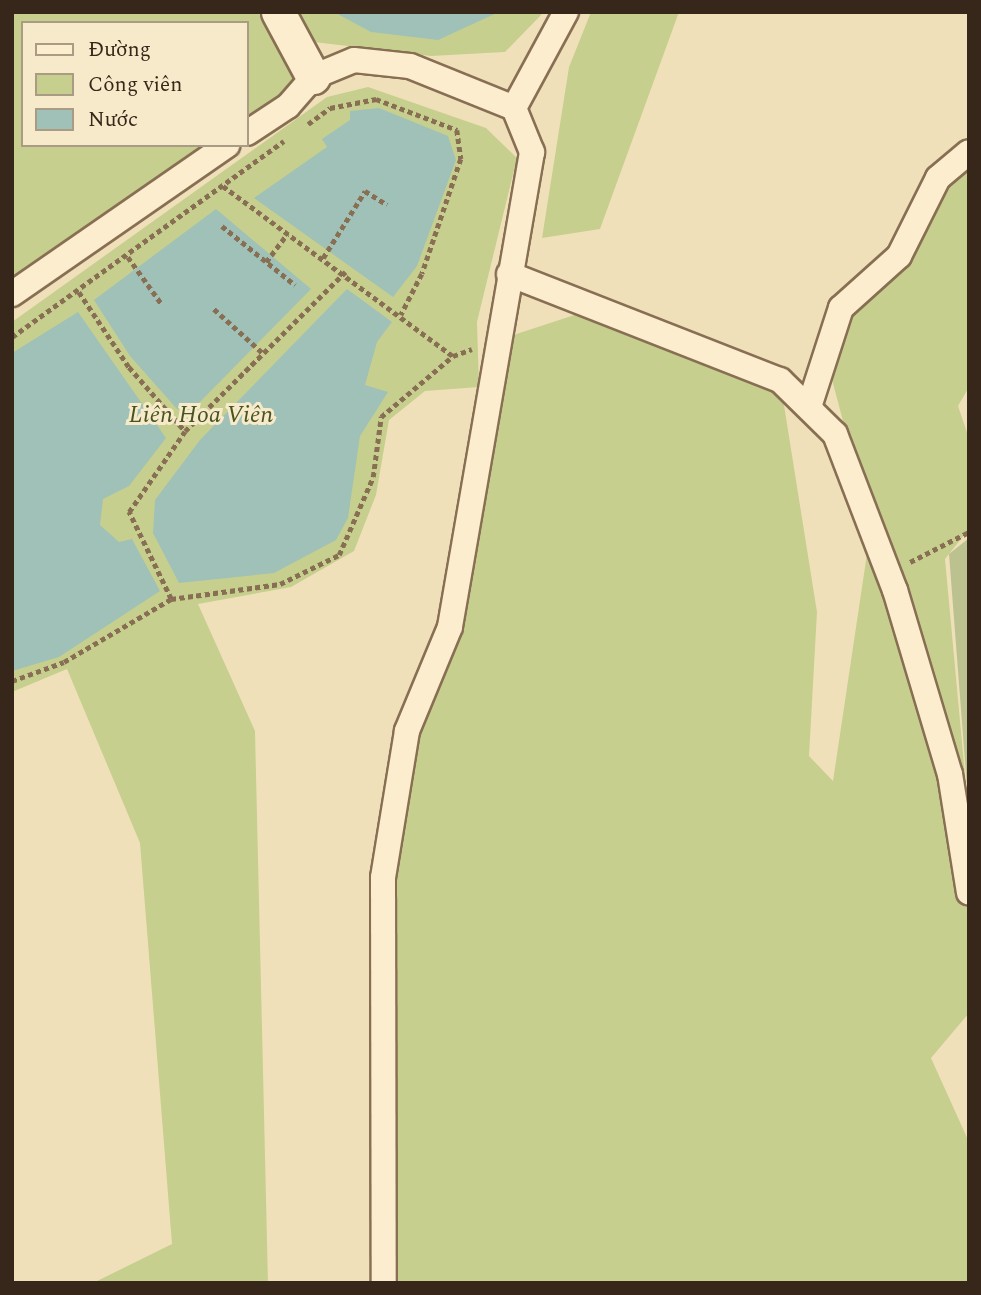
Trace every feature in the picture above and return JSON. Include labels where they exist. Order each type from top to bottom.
[{"type":"street","points":[[278,12],[313,77]]},
{"type":"street","points":[[514,108],[566,12]]},
{"type":"street","points":[[248,131],[288,106],[313,77],[354,60],[410,66],[514,108],[532,152],[450,627],[407,732],[383,878],[383,1283]]},
{"type":"street","points":[[12,295],[224,147]]},
{"type":"street","points":[[809,407],[841,308],[898,256],[938,178],[969,152]]},
{"type":"street","points":[[509,274],[769,375],[809,407],[835,434],[888,573],[950,774],[969,892]]},
{"type":"path","points":[[298,131],[331,108],[376,99],[457,130],[461,159],[422,274],[401,315]]},
{"type":"path","points":[[12,337],[128,257],[288,139]]},
{"type":"path","points":[[195,166],[287,234],[345,272],[453,356]]},
{"type":"path","points":[[323,258],[365,191],[387,205]]},
{"type":"path","points":[[222,226],[295,285]]},
{"type":"path","points":[[266,262],[287,234]]},
{"type":"path","points":[[128,257],[161,303]]},
{"type":"path","points":[[172,599],[129,512],[185,431],[345,272]]},
{"type":"path","points":[[79,292],[129,367],[185,431]]},
{"type":"path","points":[[215,309],[264,354]]},
{"type":"path","points":[[12,681],[64,662],[172,599],[280,584],[339,555],[373,477],[382,417],[453,356],[498,340]]},
{"type":"path","points":[[888,573],[969,531]]},
{"type":"green space","points":[[12,12],[278,12],[313,77],[248,132],[248,21],[21,21],[21,147],[224,147],[12,294]]},
{"type":"green space","points":[[295,12],[544,12],[505,52],[431,56],[314,42]]},
{"type":"green space","points":[[591,12],[679,12],[600,229],[542,238],[569,67]]},
{"type":"green space","name":"Liên Hoa Viên","points":[[368,87],[486,128],[517,158],[477,322],[479,387],[425,391],[389,420],[376,495],[354,551],[291,587],[198,604],[255,731],[268,1283],[93,1283],[172,1244],[140,843],[67,669],[12,692],[12,322],[327,97]]},
{"type":"green space","points":[[969,157],[969,387],[958,406],[969,438],[969,529],[945,559],[969,818],[969,1013],[931,1058],[969,1142],[969,1283],[385,1283],[383,878],[407,731],[450,627],[498,340],[602,306],[780,380],[817,612],[809,756],[833,781],[871,527],[825,353],[899,256],[934,185]]},
{"type":"green space","points":[[969,538],[969,813],[949,554]]},
{"type":"water","points":[[334,12],[499,12],[438,40],[371,32]]},
{"type":"water","points":[[379,108],[448,136],[456,160],[417,266],[393,297],[254,198],[327,147],[322,139],[350,120],[350,111]]},
{"type":"water","points":[[216,209],[311,289],[192,410],[177,409],[130,356],[94,300]]},
{"type":"water","points":[[347,289],[392,322],[377,342],[365,385],[388,392],[360,436],[348,518],[336,540],[274,573],[179,583],[153,533],[155,500],[200,440]]},
{"type":"water","points":[[78,312],[166,438],[129,486],[103,499],[100,525],[119,542],[132,539],[160,591],[59,657],[12,671],[12,353]]}]
